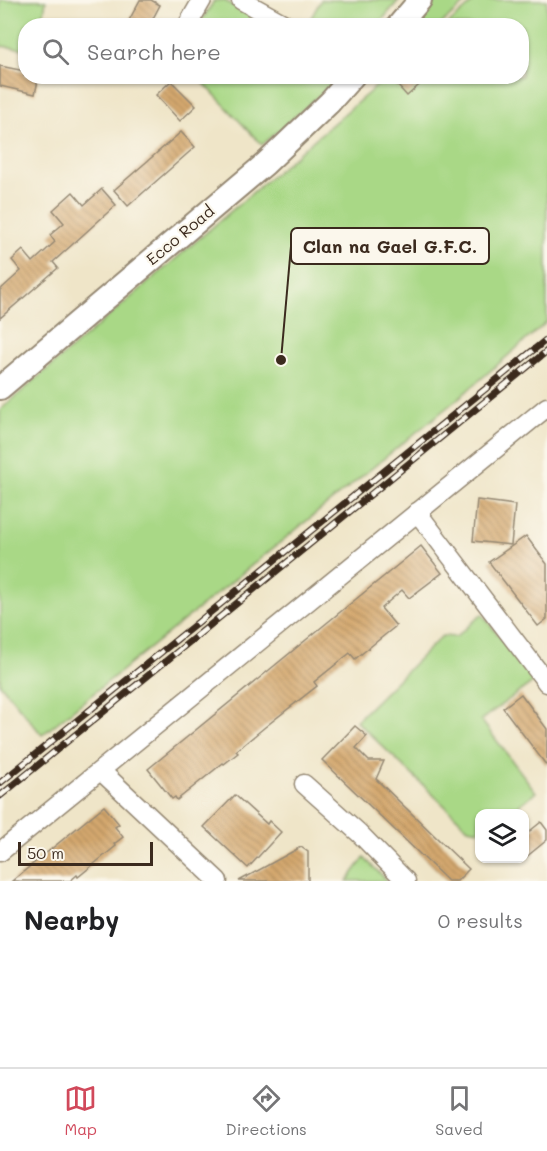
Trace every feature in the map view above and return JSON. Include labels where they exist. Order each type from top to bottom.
[{"type":"street","points":[[192,18],[202,0]]},
{"type":"street","points":[[241,0],[274,18]]},
{"type":"street","points":[[405,18],[420,0]]},
{"type":"street","name":"Ecco Road","points":[[0,388],[265,164],[346,84]]},
{"type":"street","points":[[0,852],[547,407]]},
{"type":"street","points":[[417,512],[547,683]]},
{"type":"street","points":[[101,771],[218,881]]},
{"type":"street","points":[[304,784],[359,833],[406,881]]},
{"type":"green space","points":[[0,0],[46,0],[43,18],[18,18],[18,48],[0,46]]},
{"type":"green space","points":[[223,0],[258,18],[203,18],[214,1]]},
{"type":"green space","points":[[321,0],[399,0],[384,18],[311,18]]},
{"type":"green space","points":[[437,0],[469,0],[448,18],[421,18]]},
{"type":"green space","points":[[476,0],[547,0],[547,322],[460,397],[42,735],[0,684],[0,410],[379,84],[529,84],[529,18],[455,18]]},
{"type":"green space","points":[[205,84],[330,84],[330,86],[262,145]]},
{"type":"green space","points":[[482,614],[534,681],[481,720],[536,792],[514,809],[475,809],[475,829],[468,828],[356,721],[442,636],[456,637]]},
{"type":"green space","points":[[364,858],[388,881],[347,881]]},
{"type":"building","points":[[140,0],[151,0],[160,5],[153,18],[130,18]]},
{"type":"building","points":[[0,66],[18,70],[18,84],[37,84],[35,94],[0,86]]},
{"type":"building","points":[[168,84],[174,84],[196,106],[180,121],[156,95]]},
{"type":"building","points":[[396,84],[420,84],[407,96]]},
{"type":"building","points":[[181,132],[195,147],[128,206],[114,190]]},
{"type":"building","points":[[102,189],[116,205],[53,262],[58,268],[0,318],[0,290],[21,271],[12,260],[23,250],[33,262],[55,242],[50,235],[64,223],[53,210],[73,192],[84,205]]},
{"type":"building","points":[[477,500],[515,505],[511,545],[473,541]]},
{"type":"building","points":[[526,536],[547,564],[547,619],[538,626],[489,562]]},
{"type":"building","points":[[421,546],[442,573],[409,598],[402,590],[381,608],[396,626],[355,659],[350,653],[314,682],[317,686],[236,751],[238,753],[177,800],[175,797],[172,799],[148,769]]},
{"type":"building","points":[[521,694],[547,729],[547,766],[503,708]]},
{"type":"building","points":[[355,726],[367,736],[356,748],[369,761],[384,761],[376,779],[469,869],[457,881],[448,881],[322,760]]},
{"type":"building","points":[[235,795],[267,824],[269,821],[281,832],[248,868],[204,827]]},
{"type":"building","points":[[104,806],[119,824],[115,827],[123,837],[114,844],[116,846],[78,877],[77,875],[70,881],[12,881]]},
{"type":"building","points":[[541,822],[547,830],[547,840],[529,855],[529,832]]},
{"type":"building","points":[[301,847],[308,852],[308,881],[239,881]]},
{"type":"railway","points":[[0,783],[547,339]]},
{"type":"railway","points":[[0,796],[547,351]]},
{"type":"place","name":"Clan na Gael G.F.C.","points":[[281,360]]}]
